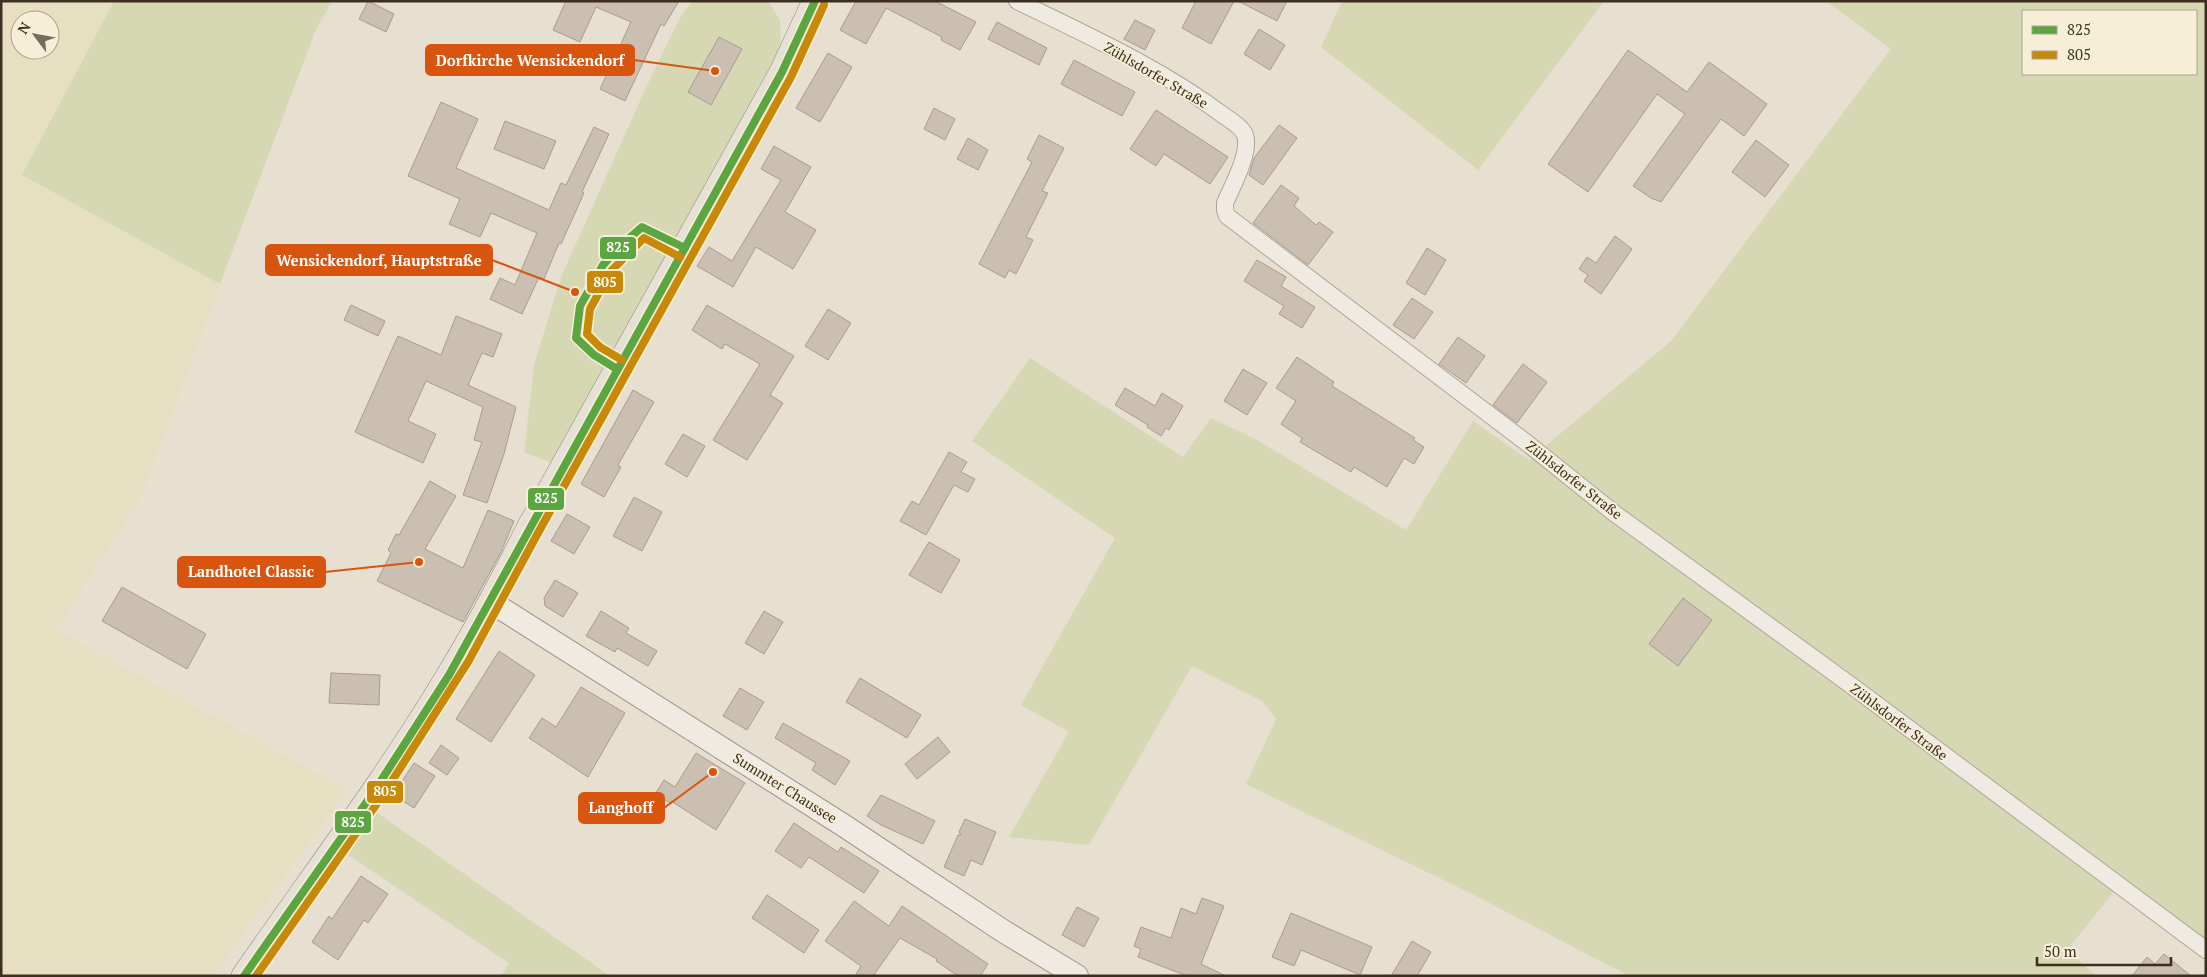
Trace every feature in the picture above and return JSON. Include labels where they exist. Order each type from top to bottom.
[{"type":"main road","points":[[244,976],[398,756],[449,676],[491,602],[533,520],[782,72],[815,1]]},
{"type":"main road","name":"Summter Chaussee","points":[[491,602],[1077,976]]},
{"type":"street","name":"Zühlsdorfer Straße","points":[[1017,1],[1144,65],[1188,90],[1238,126],[1245,135],[1246,152],[1225,204],[1227,216],[1527,443],[1614,513],[2206,950]]},
{"type":"shaded area","points":[[1,1],[114,1],[22,175],[220,284],[142,495],[56,630],[347,790],[213,976],[1,976]]},
{"type":"green space","points":[[114,1],[332,1],[315,32],[220,284],[22,175]]},
{"type":"green space","points":[[693,1],[768,1],[780,20],[781,47],[552,463],[524,452],[534,365],[561,277],[648,83],[682,14]]},
{"type":"green space","points":[[1342,1],[1604,1],[1478,170],[1321,47]]},
{"type":"green space","points":[[1826,1],[2206,1],[2206,950],[2121,883],[2067,950],[2096,976],[1629,976],[1472,894],[1246,784],[1276,719],[1262,701],[1192,666],[1089,845],[1009,837],[1069,732],[1021,705],[1115,538],[972,441],[1030,358],[1183,457],[1211,418],[1257,440],[1406,530],[1473,421],[1529,460],[1672,340],[1891,49]]},
{"type":"green space","points":[[376,812],[610,976],[501,976],[509,963],[348,855]]},
{"type":"building","points":[[368,1],[394,14],[386,32],[359,19]]},
{"type":"building","points":[[566,1],[679,1],[664,26],[661,24],[625,101],[600,89],[631,22],[596,7],[580,42],[553,30]]},
{"type":"building","points":[[856,1],[935,1],[976,22],[960,50],[941,40],[942,37],[886,8],[866,44],[840,30]]},
{"type":"building","points":[[1196,1],[1234,1],[1211,44],[1182,28]]},
{"type":"building","points":[[1238,1],[1287,1],[1277,21]]},
{"type":"building","points":[[1135,20],[1155,30],[1145,50],[1124,39]]},
{"type":"building","points":[[997,22],[1047,48],[1039,65],[988,39]]},
{"type":"building","points":[[1259,29],[1285,45],[1270,70],[1244,54]]},
{"type":"building","points":[[719,37],[742,49],[711,105],[688,92]]},
{"type":"building","points":[[1628,50],[1687,92],[1709,62],[1767,104],[1744,136],[1721,119],[1661,202],[1633,186],[1685,114],[1657,94],[1588,192],[1548,164]]},
{"type":"building","points":[[828,53],[852,67],[820,122],[796,108]]},
{"type":"building","points":[[1074,60],[1135,92],[1122,116],[1061,84]]},
{"type":"building","points":[[441,102],[478,119],[456,168],[549,210],[561,183],[566,185],[594,127],[609,134],[582,192],[584,193],[561,244],[559,243],[544,279],[539,277],[522,314],[490,299],[500,278],[515,285],[537,233],[491,213],[480,237],[449,224],[460,199],[408,176]]},
{"type":"building","points":[[934,108],[955,119],[945,140],[924,129]]},
{"type":"building","points":[[1156,110],[1228,157],[1210,184],[1164,154],[1156,166],[1130,149]]},
{"type":"building","points":[[505,121],[556,141],[544,169],[494,149]]},
{"type":"building","points":[[1279,125],[1297,138],[1263,185],[1249,175],[1254,158]]},
{"type":"building","points":[[1039,135],[1064,148],[1042,191],[1048,193],[1026,237],[1033,240],[1016,274],[1009,270],[1005,278],[979,264],[1032,162],[1027,159]]},
{"type":"building","points":[[968,138],[988,150],[978,170],[957,159]]},
{"type":"building","points":[[1756,140],[1789,165],[1765,197],[1732,172]]},
{"type":"building","points":[[774,146],[811,167],[785,212],[816,230],[793,269],[756,247],[733,287],[697,266],[709,247],[732,261],[781,180],[761,169]]},
{"type":"building","points":[[1281,185],[1299,198],[1294,206],[1316,225],[1319,222],[1333,232],[1308,265],[1253,223]]},
{"type":"building","points":[[1615,236],[1632,249],[1601,294],[1584,281],[1588,275],[1579,269],[1587,257],[1596,263]]},
{"type":"building","points":[[1427,248],[1446,260],[1425,295],[1406,283]]},
{"type":"building","points":[[1257,260],[1286,277],[1281,286],[1315,307],[1302,328],[1279,314],[1284,306],[1244,281]]},
{"type":"building","points":[[1412,298],[1433,312],[1414,339],[1393,325]]},
{"type":"building","points":[[351,305],[385,321],[378,336],[344,320]]},
{"type":"building","points":[[707,305],[794,356],[770,395],[783,403],[747,460],[713,440],[760,364],[725,344],[722,349],[692,330]]},
{"type":"building","points":[[828,309],[851,323],[828,360],[805,346]]},
{"type":"building","points":[[456,316],[502,334],[493,357],[482,353],[468,385],[516,407],[504,454],[487,503],[463,495],[482,442],[474,440],[483,407],[426,381],[408,421],[436,434],[423,463],[355,432],[398,336],[441,355]]},
{"type":"building","points":[[1458,337],[1485,356],[1466,383],[1439,364]]},
{"type":"building","points":[[1297,357],[1334,382],[1332,386],[1415,438],[1413,440],[1424,447],[1414,464],[1404,458],[1387,487],[1354,467],[1351,472],[1300,442],[1302,438],[1281,424],[1296,401],[1276,388]]},
{"type":"building","points":[[1523,364],[1547,382],[1517,423],[1493,405]]},
{"type":"building","points":[[1243,369],[1267,383],[1247,415],[1224,401]]},
{"type":"building","points":[[1125,388],[1155,406],[1162,393],[1183,406],[1169,430],[1166,428],[1161,436],[1147,427],[1148,425],[1115,405]]},
{"type":"building","points":[[633,390],[654,402],[618,465],[621,467],[604,497],[581,484]]},
{"type":"building","points":[[683,434],[705,446],[687,477],[665,464]]},
{"type":"building","points":[[949,452],[967,462],[961,472],[975,479],[968,492],[954,485],[926,535],[900,521],[912,501],[919,505]]},
{"type":"building","points":[[430,481],[456,496],[425,549],[463,568],[488,510],[514,521],[501,552],[463,622],[377,581],[391,553],[388,550],[396,534],[399,535]]},
{"type":"building","points":[[634,497],[662,512],[642,551],[613,536]]},
{"type":"building","points":[[567,514],[590,527],[574,554],[551,541]]},
{"type":"building","points":[[929,542],[960,560],[941,593],[909,575]]},
{"type":"building","points":[[555,580],[578,593],[563,617],[545,606],[544,598]]},
{"type":"building","points":[[122,587],[206,634],[187,669],[102,621]]},
{"type":"building","points":[[1683,598],[1712,620],[1678,666],[1649,644]]},
{"type":"building","points":[[601,611],[629,628],[626,633],[657,651],[648,666],[617,648],[615,652],[586,636]]},
{"type":"building","points":[[764,611],[783,622],[764,654],[745,643]]},
{"type":"building","points":[[499,651],[535,675],[491,742],[456,719]]},
{"type":"building","points":[[331,673],[380,675],[379,705],[329,703]]},
{"type":"building","points":[[860,678],[921,715],[907,738],[846,702]]},
{"type":"building","points":[[581,687],[625,713],[588,777],[529,738],[542,718],[556,727]]},
{"type":"building","points":[[740,688],[764,702],[747,730],[723,716]]},
{"type":"building","points":[[783,723],[850,761],[835,785],[812,770],[816,763],[775,738]]},
{"type":"building","points":[[938,737],[950,752],[917,779],[905,764]]},
{"type":"building","points":[[441,745],[459,758],[447,775],[429,763]]},
{"type":"building","points":[[696,753],[745,783],[716,830],[671,801],[670,803],[655,794],[664,780],[675,787]]},
{"type":"building","points":[[414,763],[435,776],[414,808],[393,795]]},
{"type":"building","points":[[881,795],[935,821],[923,844],[881,825],[867,816]]},
{"type":"building","points":[[965,819],[996,832],[982,865],[971,860],[964,876],[944,867],[958,835],[961,835],[959,832]]},
{"type":"building","points":[[794,823],[838,852],[841,847],[879,871],[864,893],[809,857],[801,868],[775,851]]},
{"type":"building","points":[[361,876],[388,894],[368,923],[364,920],[338,960],[312,942],[329,916],[332,919]]},
{"type":"building","points":[[767,895],[819,930],[804,953],[752,918]]},
{"type":"building","points":[[1202,898],[1224,906],[1201,964],[1226,976],[1187,976],[1138,957],[1141,949],[1134,946],[1141,927],[1171,938],[1181,908],[1196,914]]},
{"type":"building","points":[[854,901],[889,926],[902,906],[988,964],[980,976],[958,976],[936,961],[937,959],[900,938],[873,976],[855,976],[861,966],[825,941]]},
{"type":"building","points":[[1077,907],[1099,918],[1084,947],[1062,935]]},
{"type":"building","points":[[1291,913],[1372,947],[1360,975],[1301,950],[1294,966],[1272,957]]},
{"type":"building","points":[[1412,941],[1431,952],[1417,976],[1391,976]]},
{"type":"building","points":[[2164,954],[2191,976],[2132,976],[2147,957],[2155,964]]},
{"type":"transit line","name":"825","points":[[244,976],[375,790],[449,675],[782,72],[815,1]]},
{"type":"transit line","name":"805","points":[[256,976],[383,795],[468,662],[791,77],[824,5]]},
{"type":"transit line","name":"825","points":[[617,369],[594,355],[576,338],[580,306],[603,265],[619,247],[642,227],[685,248]]},
{"type":"transit line","name":"805","points":[[622,360],[600,347],[587,334],[590,309],[611,271],[644,238],[680,257]]},
{"type":"place","name":"Dorfkirche Wensickendorf","points":[[715,71]]},
{"type":"place","name":"Wensickendorf, Hauptstraße","points":[[575,292]]},
{"type":"place","name":"Landhotel Classic","points":[[419,562]]},
{"type":"place","name":"Langhoff","points":[[713,772]]}]
